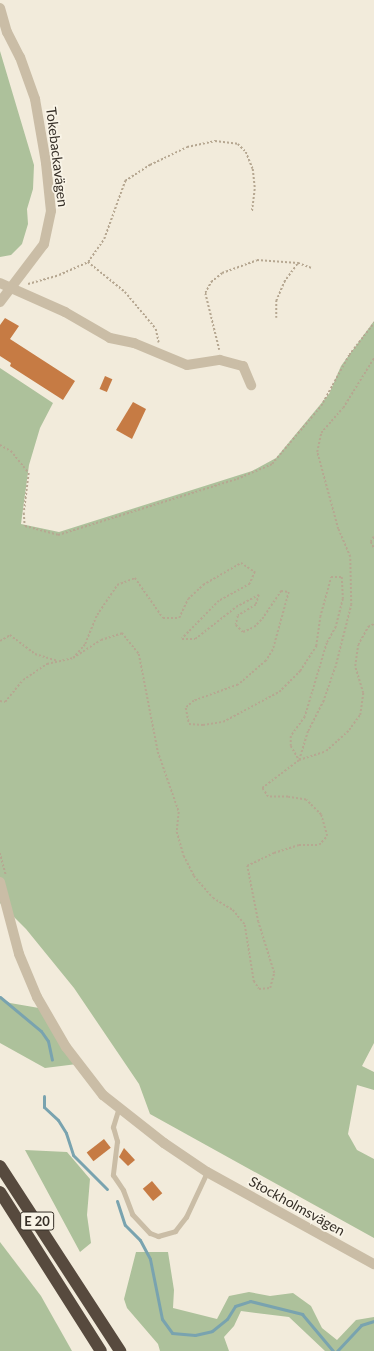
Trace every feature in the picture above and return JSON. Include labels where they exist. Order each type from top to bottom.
[{"type":"highway","name":"E 20","points":[[0,1166],[120,1351]]},
{"type":"highway","name":"E 20","points":[[0,1192],[101,1351]]},
{"type":"street","name":"Tokebackavägen","points":[[0,8],[7,32],[20,57],[35,99],[46,163],[51,211],[44,244],[0,302]]},
{"type":"street","points":[[0,283],[65,312],[110,338],[134,343],[162,356],[187,365],[220,360],[243,366],[251,385]]},
{"type":"street","points":[[0,289],[10,287]]},
{"type":"street","name":"Stockholmsvägen","points":[[4,881],[19,954],[37,997],[66,1047],[103,1094],[164,1142],[207,1172],[374,1264]]},
{"type":"lane","points":[[119,1107],[113,1127],[117,1141],[113,1175],[123,1190],[132,1214],[150,1233],[158,1236],[175,1231],[186,1217],[207,1172]]},
{"type":"path","points":[[10,287],[59,275],[88,262],[104,239],[125,181],[150,164],[187,147],[215,141],[238,144],[246,152],[253,169],[255,189],[252,212]]},
{"type":"path","points":[[220,360],[205,293],[211,282],[222,273],[257,260],[298,263],[312,268]]},
{"type":"path","points":[[88,262],[120,288],[145,315],[156,329],[162,356]]},
{"type":"path","points":[[276,318],[276,301],[284,282],[298,263]]},
{"type":"path","points":[[0,445],[11,451],[29,473],[24,512],[26,526],[58,535],[237,479],[272,464],[321,406],[349,356],[374,323]]},
{"type":"path","points":[[299,760],[308,731],[323,702],[335,668],[350,605],[350,557],[338,529],[317,452],[321,433],[344,408],[374,358]]},
{"type":"path","points":[[374,537],[371,542],[374,548]]},
{"type":"path","points":[[74,658],[85,644],[97,615],[117,585],[135,578],[163,618],[179,618],[188,599],[203,585],[241,563],[255,572],[250,584],[219,601],[182,639],[195,639],[236,607],[259,595],[256,605],[238,616],[236,625],[243,632],[254,627],[262,619],[281,591],[289,592],[273,650],[266,661],[238,685],[194,701],[186,708],[189,724],[203,725],[223,722],[279,692],[300,671],[316,646],[320,617],[331,578],[342,577],[342,599],[336,627],[327,643],[306,717],[291,736],[290,746],[299,760]]},
{"type":"path","points":[[0,701],[5,702],[23,680],[47,664],[74,658],[101,640],[122,633],[139,654],[158,752],[179,812],[177,832],[184,856],[194,876],[213,898],[233,910],[245,925],[254,981],[259,989],[270,988],[274,973],[258,922],[247,866],[274,853],[300,845],[319,845],[327,836],[321,815],[306,800],[288,797],[268,797],[262,788],[299,760],[326,751],[349,730],[360,715],[363,693],[355,666],[358,645],[368,627],[374,624]]},
{"type":"path","points":[[0,641],[10,635],[35,654],[60,661]]},
{"type":"path","points":[[0,852],[4,881]]},
{"type":"green space","points":[[0,51],[34,165],[33,189],[27,209],[28,224],[22,244],[11,255],[0,257]]},
{"type":"green space","points":[[374,321],[374,1043],[362,1066],[374,1072],[374,1090],[357,1085],[348,1134],[357,1150],[374,1159],[374,1238],[150,1114],[139,1084],[74,988],[26,929],[0,903],[0,368],[53,403],[40,428],[29,465],[21,524],[59,532],[252,471],[276,458],[329,394],[341,366]]},
{"type":"green space","points":[[0,998],[10,1003],[39,1008],[77,1064],[45,1068],[0,1043]]},
{"type":"green space","points":[[25,1150],[67,1152],[90,1179],[87,1215],[91,1243],[80,1252]]},
{"type":"green space","points":[[0,1242],[41,1296],[72,1351],[0,1351]]},
{"type":"green space","points":[[136,1252],[168,1252],[174,1290],[173,1308],[217,1319],[229,1296],[249,1292],[270,1296],[293,1293],[311,1306],[322,1328],[337,1340],[356,1320],[374,1317],[374,1351],[325,1351],[289,1317],[241,1311],[234,1326],[224,1337],[229,1351],[160,1351],[158,1344],[127,1308],[124,1299]]},
{"type":"building","points":[[5,318],[19,326],[10,339],[75,381],[63,400],[10,366],[11,363],[0,356],[0,325]]},
{"type":"building","points":[[105,376],[112,379],[107,392],[100,389]]},
{"type":"building","points":[[133,402],[146,409],[132,439],[116,430]]},
{"type":"building","points":[[104,1139],[111,1148],[93,1161],[87,1153]]},
{"type":"building","points":[[124,1148],[135,1160],[128,1166],[119,1157]]},
{"type":"building","points":[[152,1181],[162,1193],[153,1201],[143,1189]]},
{"type":"waterway","points":[[0,997],[41,1031],[48,1041],[52,1060]]},
{"type":"waterway","points":[[44,1096],[44,1107],[58,1120],[66,1133],[73,1155],[107,1189]]},
{"type":"waterway","points":[[117,1201],[125,1225],[140,1240],[150,1259],[162,1319],[172,1333],[195,1335],[212,1331],[227,1319],[235,1306],[250,1301],[302,1314],[333,1351]]},
{"type":"waterway","points":[[337,1351],[361,1325],[374,1321]]}]
